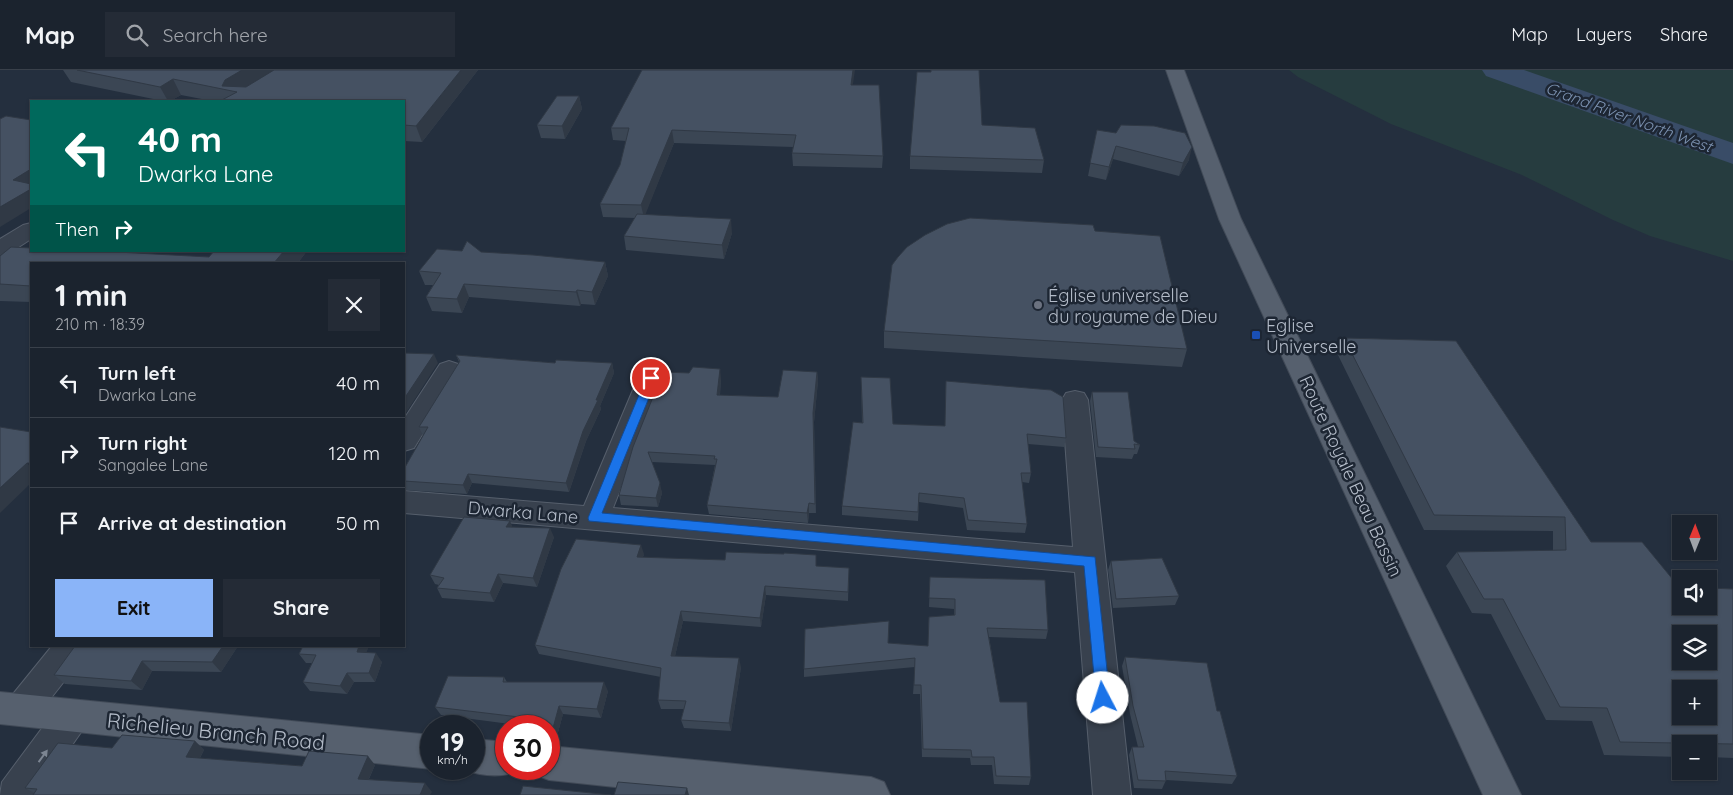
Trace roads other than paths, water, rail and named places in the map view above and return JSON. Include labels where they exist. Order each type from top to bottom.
[{"type":"main road","name":"Route Royale Beau Bassin","points":[[1175,70],[1230,219],[1502,795]]},
{"type":"main road","name":"Richelieu Branch Road","points":[[11,709],[420,751]]},
{"type":"main road","points":[[560,764],[871,795]]},
{"type":"street","points":[[0,249],[30,231]]},
{"type":"street","points":[[405,440],[449,370]]},
{"type":"street","points":[[594,518],[651,378]]},
{"type":"street","points":[[1075,400],[1112,795]]},
{"type":"street","name":"Dwarka Lane","points":[[405,502],[1090,561]]},
{"type":"street","points":[[11,709],[71,647]]},
{"type":"street","points":[[15,795],[72,716]]},
{"type":"waterway","name":"Grand River North West","points":[[1496,70],[1733,154]]},
{"type":"place","name":"Église universelle du royaume de Dieu","points":[[1038,305]]},
{"type":"place","name":"Eglise Universelle","points":[[1256,335]]}]
